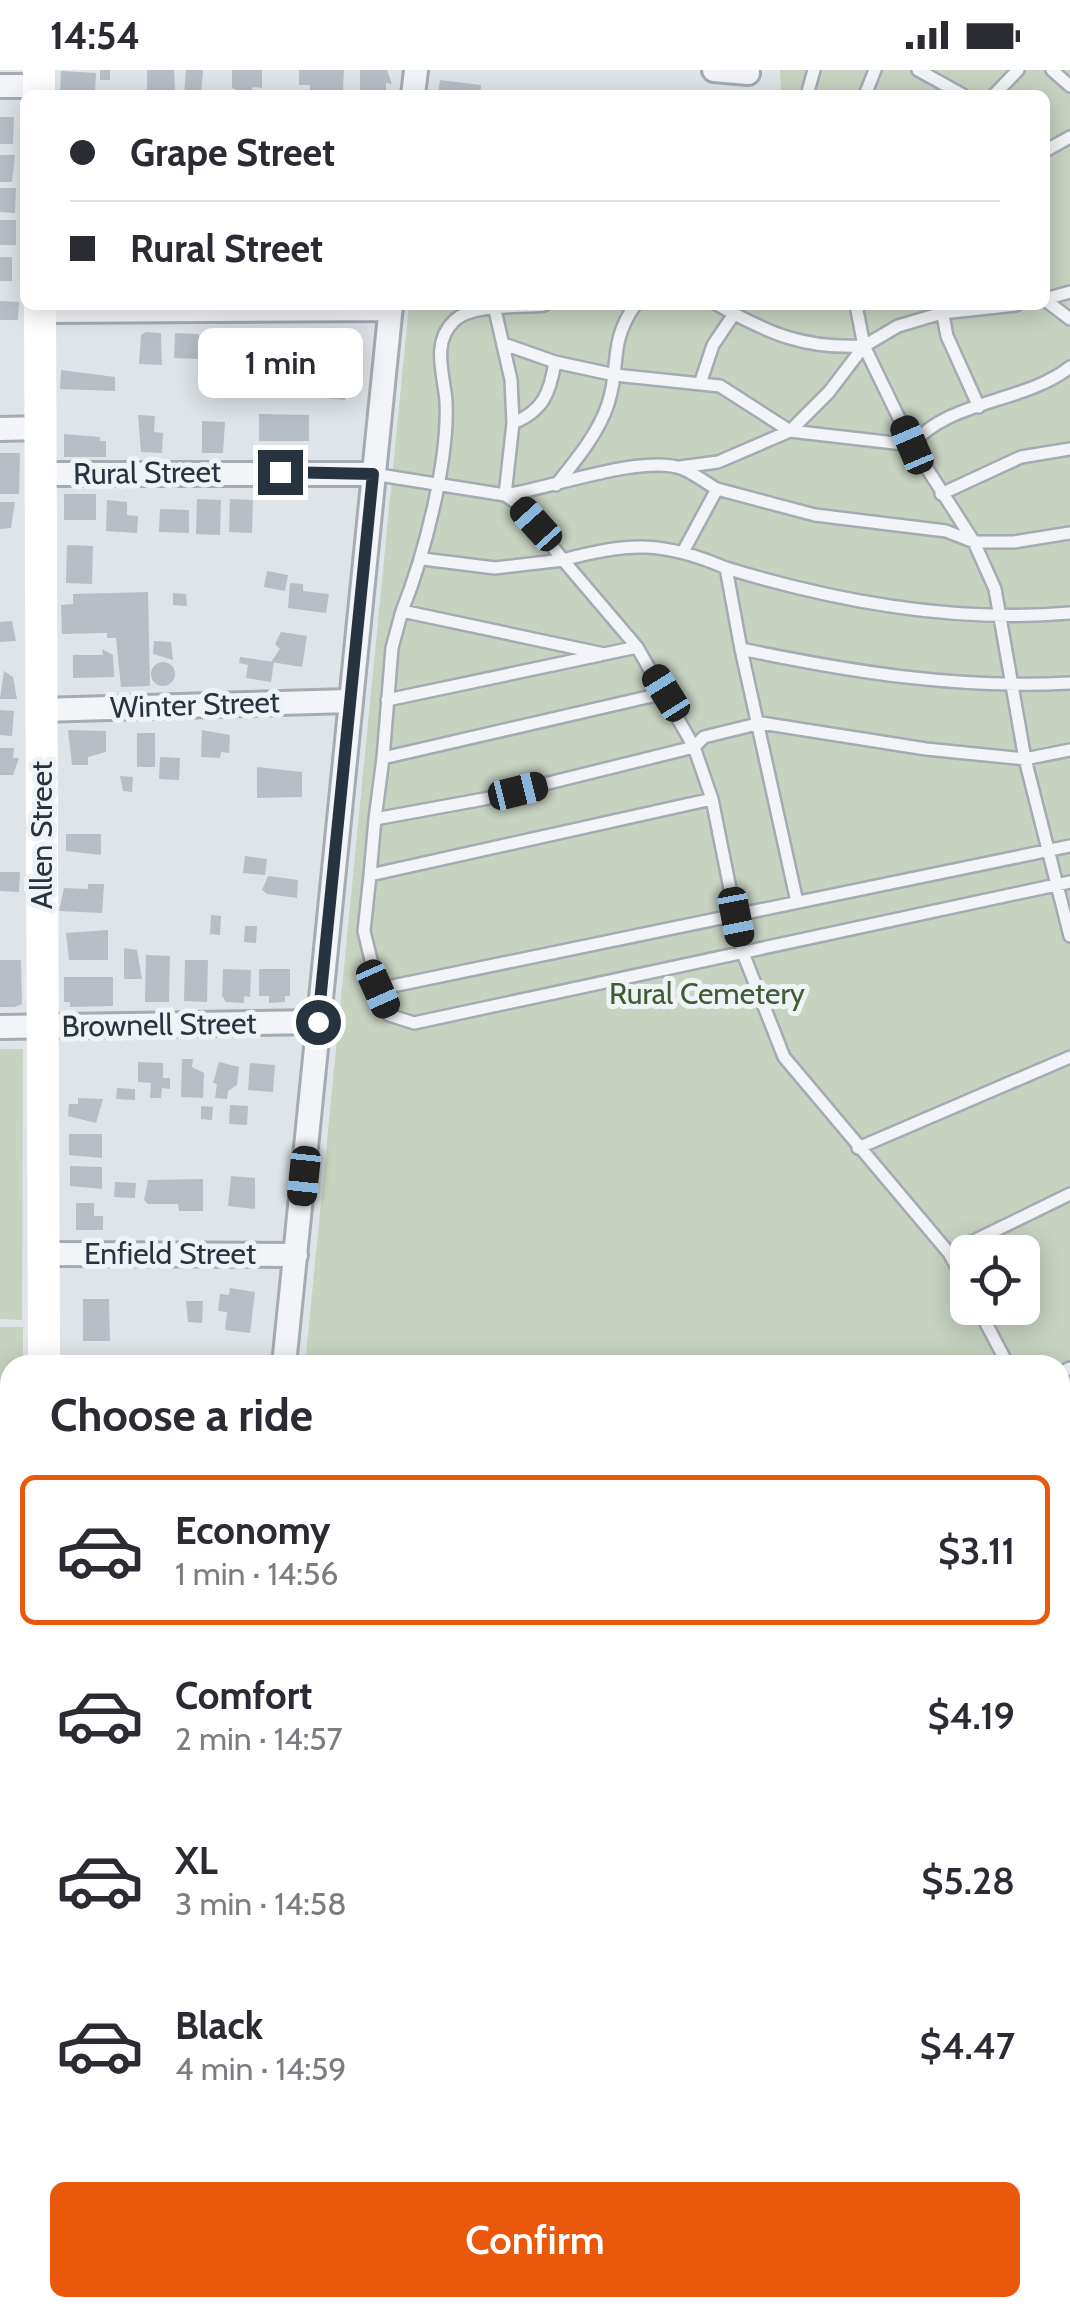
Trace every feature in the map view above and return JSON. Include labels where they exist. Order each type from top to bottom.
[{"type":"street","points":[[714,70],[748,73]]},
{"type":"street","points":[[0,86],[39,84]]},
{"type":"street","name":"Allen Street","points":[[40,310],[44,1355]]},
{"type":"street","points":[[285,1355],[391,310]]},
{"type":"street","points":[[0,429],[40,428]]},
{"type":"street","name":"Rural Street","points":[[40,474],[373,474]]},
{"type":"street","name":"Winter Street","points":[[41,710],[349,701]]},
{"type":"street","name":"Brownell Street","points":[[0,1027],[318,1022]]},
{"type":"street","name":"Enfield Street","points":[[44,1254],[296,1256]]},
{"type":"lane","points":[[918,70],[954,90]]},
{"type":"lane","points":[[999,90],[1018,70]]},
{"type":"lane","points":[[1052,70],[1070,86]]},
{"type":"lane","points":[[1050,304],[1070,319]]},
{"type":"lane","points":[[505,495],[513,423],[504,344],[495,310],[454,320],[440,354],[445,433],[423,559],[402,610],[387,700],[364,931],[378,989],[389,1015],[414,1023],[1070,882]]},
{"type":"lane","points":[[553,488],[599,426],[615,375],[614,346],[632,310]]},
{"type":"lane","points":[[727,310],[790,341],[820,348],[864,346]]},
{"type":"lane","points":[[857,310],[864,346],[912,445],[974,542],[994,589],[1045,851],[1070,936]]},
{"type":"lane","points":[[373,474],[408,478],[434,487],[505,495],[553,488],[592,474],[718,462],[790,431],[830,392],[864,346],[898,326],[938,310]]},
{"type":"lane","points":[[941,310],[956,358],[980,407]]},
{"type":"lane","points":[[701,381],[713,345],[734,314]]},
{"type":"lane","points":[[504,344],[554,362],[615,375],[701,381],[736,393],[790,431],[912,445]]},
{"type":"lane","points":[[513,423],[541,406],[550,391],[554,362]]},
{"type":"lane","points":[[912,445],[922,433],[980,407],[1029,392],[1070,367]]},
{"type":"lane","points":[[940,494],[1020,457],[1070,449]]},
{"type":"lane","points":[[680,467],[717,489],[815,515],[946,532],[974,542],[1014,542],[1070,533]]},
{"type":"lane","points":[[684,550],[717,489]]},
{"type":"lane","points":[[505,495],[520,506],[637,647],[666,693],[694,748],[712,800],[743,952],[784,1056],[858,1148],[949,1253],[1070,1194]]},
{"type":"lane","points":[[423,559],[494,568],[563,560],[622,547],[684,550],[726,568],[846,599],[1000,618],[1070,613]]},
{"type":"lane","points":[[726,568],[798,902]]},
{"type":"lane","points":[[402,610],[604,654]]},
{"type":"lane","points":[[387,700],[637,647]]},
{"type":"lane","points":[[741,649],[856,673],[932,683],[1070,683]]},
{"type":"lane","points":[[383,758],[666,693]]},
{"type":"lane","points":[[375,820],[484,799],[694,748],[704,736],[761,724],[926,750],[1025,759],[1070,750]]},
{"type":"lane","points":[[370,875],[712,800]]},
{"type":"lane","points":[[378,989],[1070,846]]},
{"type":"lane","points":[[858,1148],[1070,1057]]},
{"type":"lane","points":[[987,1325],[1003,1355]]},
{"type":"green space","name":"Rural Cemetery","points":[[780,70],[1070,70],[1070,1355],[306,1355],[409,310],[1050,310],[1050,90],[781,90]]},
{"type":"green space","points":[[0,1049],[23,1049],[22,1320],[0,1319]]},
{"type":"green space","points":[[0,1327],[23,1327],[23,1355],[0,1355]]},
{"type":"building","points":[[100,70],[110,70],[110,80],[100,80]]},
{"type":"building","points":[[147,70],[174,70],[175,90],[147,90]]},
{"type":"building","points":[[186,70],[203,70],[201,90],[184,90]]},
{"type":"building","points":[[232,70],[262,70],[262,88],[232,88]]},
{"type":"building","points":[[299,70],[344,70],[343,90],[310,90],[310,85],[299,85]]},
{"type":"building","points":[[360,70],[387,70],[392,84],[386,83],[386,90],[360,90]]},
{"type":"building","points":[[61,71],[96,73],[95,90],[60,90]]},
{"type":"building","points":[[440,80],[481,85],[480,90],[439,90]]},
{"type":"building","points":[[0,117],[14,117],[13,144],[0,144]]},
{"type":"building","points":[[0,155],[15,155],[12,182],[0,182]]},
{"type":"building","points":[[0,188],[16,188],[15,213],[0,212]]},
{"type":"building","points":[[0,220],[16,220],[16,245],[0,245]]},
{"type":"building","points":[[0,257],[12,257],[12,281],[0,281]]},
{"type":"building","points":[[0,301],[19,302],[18,320],[0,320]]},
{"type":"building","points":[[161,333],[162,365],[139,364],[141,335]]},
{"type":"building","points":[[175,333],[199,334],[198,359],[174,358]]},
{"type":"building","points":[[292,336],[314,336],[314,365],[292,365]]},
{"type":"building","points":[[334,337],[358,338],[357,367],[333,366]]},
{"type":"building","points":[[260,367],[282,367],[281,394],[260,393]]},
{"type":"building","points":[[61,370],[115,377],[115,391],[60,389]]},
{"type":"building","points":[[209,371],[220,371],[219,391],[208,390]]},
{"type":"building","points":[[328,380],[347,382],[345,400],[326,398]]},
{"type":"building","points":[[259,414],[309,415],[309,441],[259,441]]},
{"type":"building","points":[[138,415],[155,416],[154,432],[163,433],[162,453],[141,452]]},
{"type":"building","points":[[202,421],[225,422],[223,453],[202,453]]},
{"type":"building","points":[[64,434],[100,437],[100,441],[106,441],[106,457],[64,457]]},
{"type":"building","points":[[0,453],[20,453],[19,494],[0,494]]},
{"type":"building","points":[[64,494],[96,494],[96,520],[64,520]]},
{"type":"building","points":[[197,499],[221,500],[220,535],[196,534]]},
{"type":"building","points":[[230,499],[253,500],[252,533],[229,532]]},
{"type":"building","points":[[107,500],[127,502],[127,515],[138,516],[137,533],[106,531]]},
{"type":"building","points":[[0,502],[15,502],[11,528],[0,529]]},
{"type":"building","points":[[160,509],[189,510],[189,533],[159,532]]},
{"type":"building","points":[[67,545],[93,546],[92,584],[66,583]]},
{"type":"building","points":[[267,571],[288,575],[285,591],[264,587]]},
{"type":"building","points":[[290,583],[303,584],[303,591],[329,594],[326,613],[288,608]]},
{"type":"building","points":[[148,592],[150,686],[121,687],[116,638],[107,638],[107,633],[62,634],[61,605],[73,604],[73,594]]},
{"type":"building","points":[[173,593],[186,594],[187,606],[173,605]]},
{"type":"building","points":[[12,621],[16,641],[0,642],[0,622]]},
{"type":"building","points":[[281,632],[307,636],[302,667],[271,662],[280,649],[275,644]]},
{"type":"building","points":[[154,641],[171,642],[173,660],[153,654]]},
{"type":"building","points":[[102,649],[113,655],[114,677],[73,678],[73,655],[103,655]]},
{"type":"building","points":[[240,657],[274,662],[271,682],[246,678],[248,665],[239,663]]},
{"type":"building","points":[[163,662],[172,665],[172,683],[163,686],[154,683],[151,674],[154,665]]},
{"type":"building","points":[[4,671],[13,677],[17,699],[0,699]]},
{"type":"building","points":[[0,710],[14,711],[12,736],[0,735]]},
{"type":"building","points":[[68,730],[106,731],[106,752],[88,757],[88,765],[72,765]]},
{"type":"building","points":[[202,730],[230,735],[229,753],[221,752],[220,758],[201,757]]},
{"type":"building","points":[[137,733],[155,733],[155,767],[137,767]]},
{"type":"building","points":[[0,748],[14,748],[13,758],[19,758],[13,775],[0,775]]},
{"type":"building","points":[[160,757],[180,758],[179,780],[159,779]]},
{"type":"building","points":[[257,767],[302,772],[302,797],[257,798]]},
{"type":"building","points":[[120,776],[133,777],[132,792],[123,791]]},
{"type":"building","points":[[66,834],[101,834],[101,855],[66,851]]},
{"type":"building","points":[[245,856],[267,859],[265,875],[243,873]]},
{"type":"building","points":[[0,872],[20,872],[19,892],[0,891]]},
{"type":"building","points":[[268,876],[298,880],[297,898],[267,894],[262,890]]},
{"type":"building","points":[[88,884],[104,884],[102,913],[59,911],[64,888],[88,889]]},
{"type":"building","points":[[211,915],[221,916],[220,935],[210,934]]},
{"type":"building","points":[[245,926],[257,926],[256,943],[244,942]]},
{"type":"building","points":[[108,930],[108,960],[69,960],[66,933]]},
{"type":"building","points":[[124,948],[137,950],[142,979],[124,979]]},
{"type":"building","points":[[146,955],[170,956],[169,1002],[145,1002]]},
{"type":"building","points":[[0,960],[21,960],[22,1004],[15,1007],[0,1007]]},
{"type":"building","points":[[185,960],[208,960],[207,1002],[184,1001]]},
{"type":"building","points":[[223,969],[251,970],[250,997],[244,996],[244,1003],[226,1002],[222,996]]},
{"type":"building","points":[[259,969],[290,969],[290,996],[285,996],[285,1002],[269,1003],[269,996],[259,996]]},
{"type":"building","points":[[64,977],[113,977],[113,1006],[70,1007],[70,1002],[64,1002]]},
{"type":"building","points":[[182,1059],[193,1059],[192,1067],[204,1073],[203,1098],[181,1097]]},
{"type":"building","points":[[138,1062],[163,1063],[163,1078],[170,1078],[170,1089],[162,1088],[161,1098],[150,1098],[151,1083],[138,1082]]},
{"type":"building","points":[[219,1062],[239,1067],[237,1085],[228,1091],[227,1099],[215,1098],[217,1084],[213,1083]]},
{"type":"building","points":[[250,1063],[275,1065],[273,1092],[248,1090]]},
{"type":"building","points":[[117,1088],[135,1089],[135,1100],[116,1099]]},
{"type":"building","points":[[78,1098],[103,1099],[96,1123],[68,1116],[69,1104],[78,1104]]},
{"type":"building","points":[[230,1105],[248,1106],[247,1125],[229,1124]]},
{"type":"building","points":[[201,1106],[213,1107],[212,1120],[201,1119]]},
{"type":"building","points":[[69,1134],[102,1134],[102,1158],[69,1155]]},
{"type":"building","points":[[70,1166],[102,1167],[102,1189],[70,1186]]},
{"type":"building","points":[[231,1176],[255,1178],[255,1209],[228,1206]]},
{"type":"building","points":[[203,1179],[203,1211],[179,1211],[178,1204],[148,1204],[144,1200],[148,1180]]},
{"type":"building","points":[[115,1182],[136,1183],[135,1198],[114,1197]]},
{"type":"building","points":[[76,1203],[94,1203],[94,1216],[103,1216],[103,1230],[76,1230]]},
{"type":"building","points":[[230,1288],[255,1292],[250,1333],[225,1330],[227,1312],[218,1311],[220,1294],[229,1295]]},
{"type":"building","points":[[83,1299],[109,1299],[110,1341],[83,1341]]},
{"type":"building","points":[[186,1301],[203,1301],[202,1323],[188,1322]]},
{"type":"route","points":[[280,472],[373,474],[318,1022]]}]
